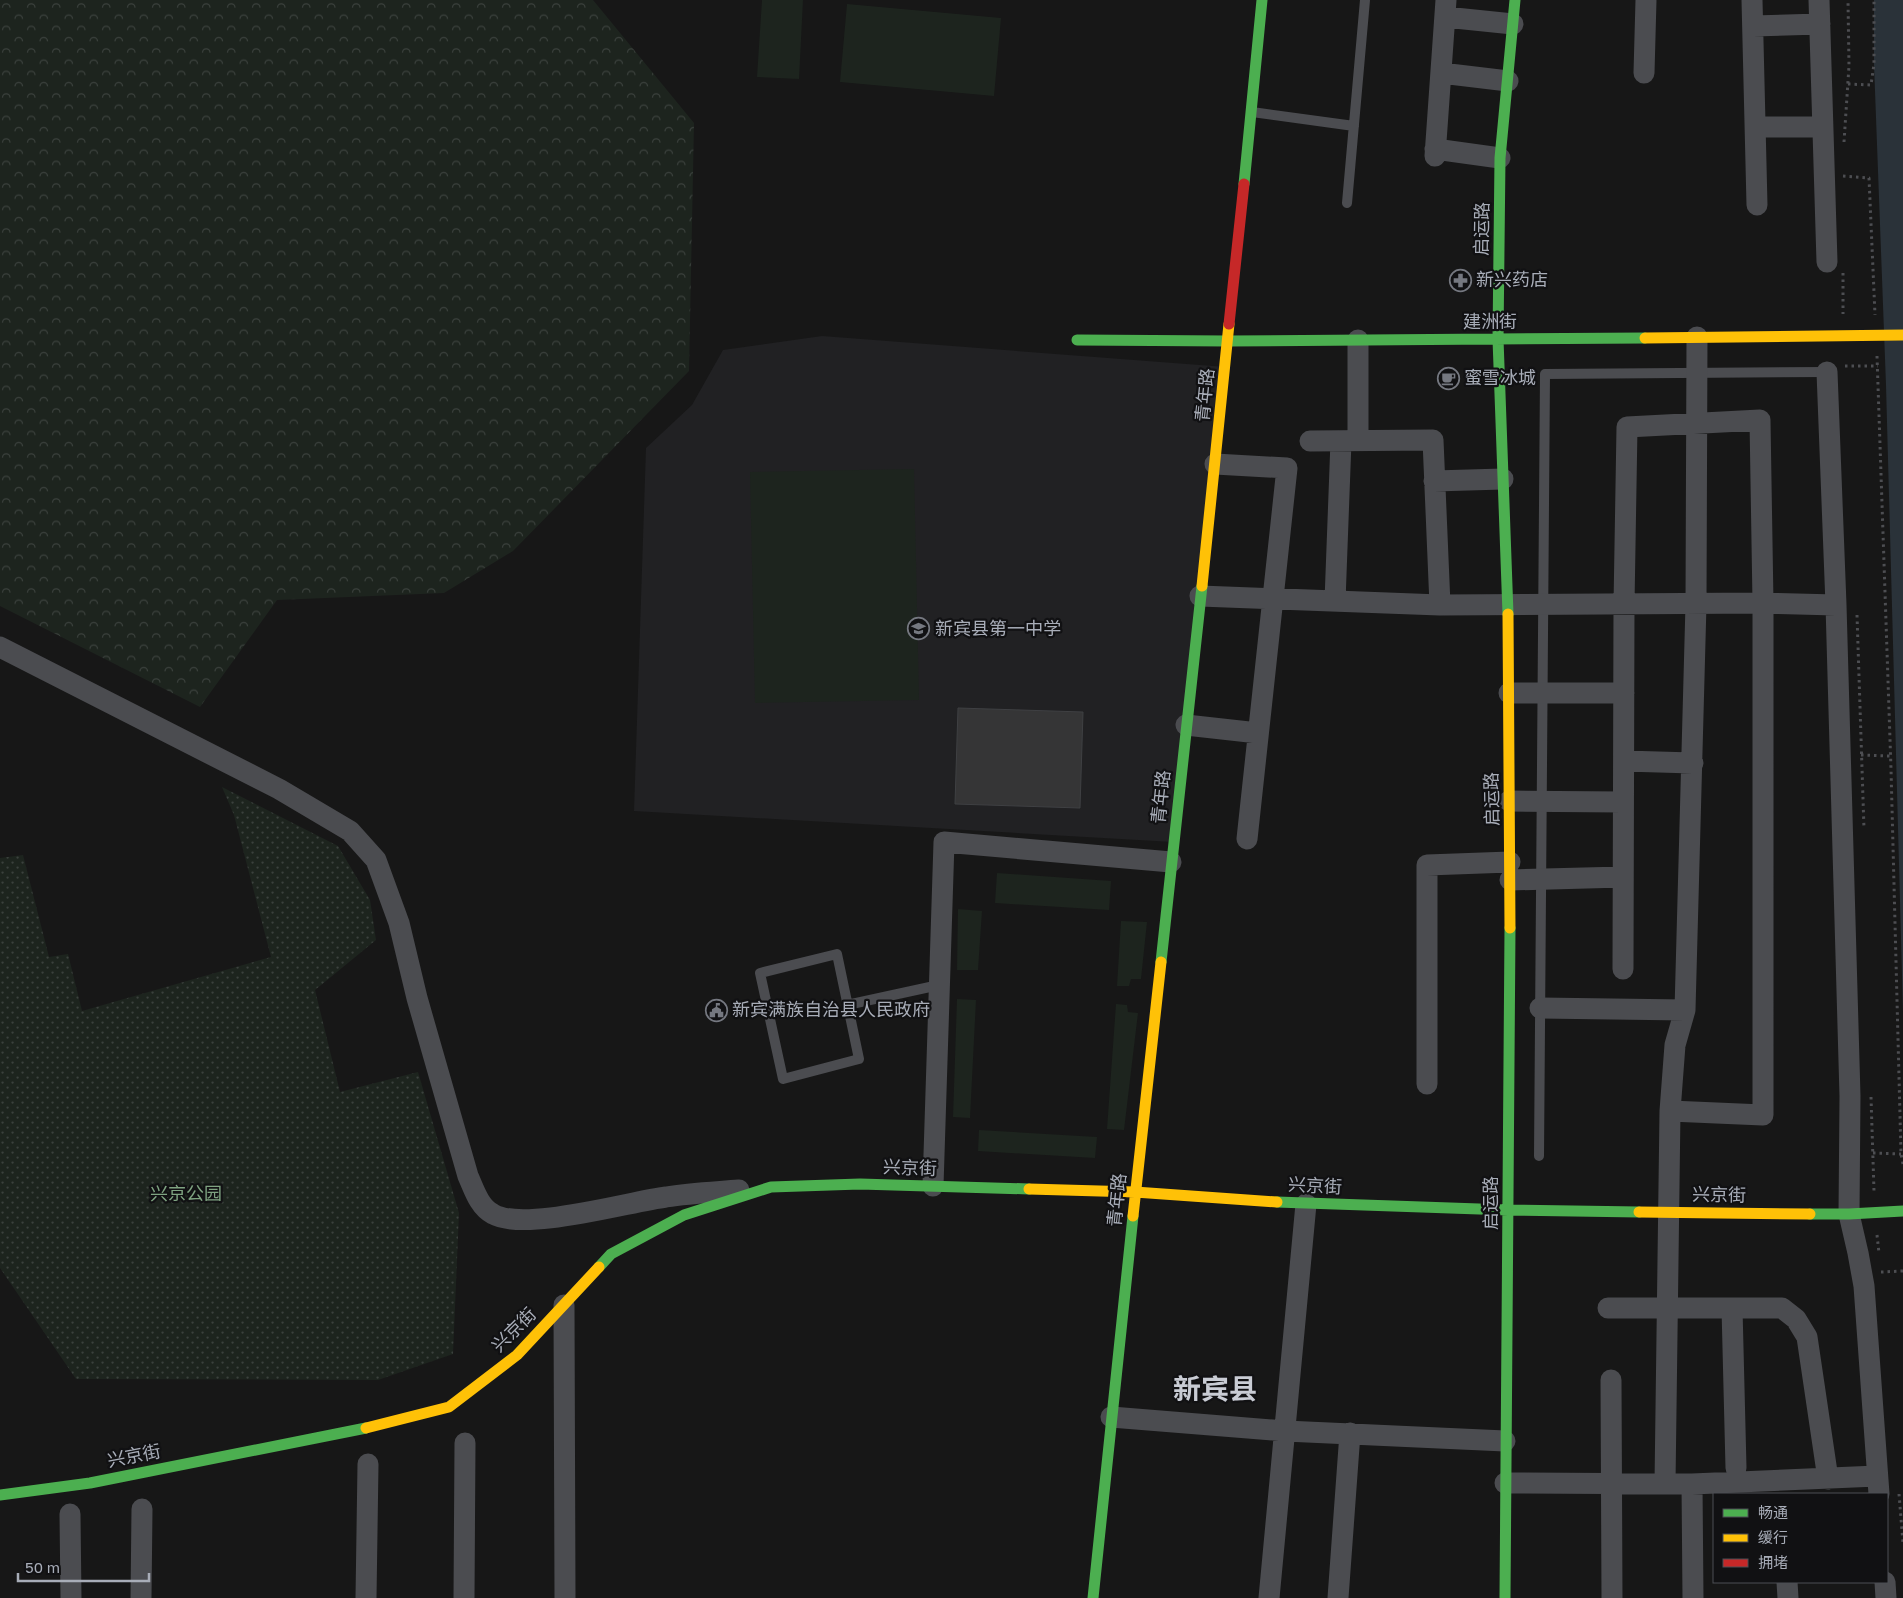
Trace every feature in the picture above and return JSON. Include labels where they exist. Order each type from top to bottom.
[{"type":"street","name":"青年路","points":[[1093,1598],[1135,1192],[1228,342],[1262,0]]},
{"type":"street","name":"启运路","points":[[1505,1598],[1510,871],[1508,605],[1498,339],[1500,158],[1515,0]]},
{"type":"street","points":[[1644,73],[1646,0]]},
{"type":"street","points":[[1752,0],[1757,205]]},
{"type":"street","points":[[1820,0],[1823,127],[1835,266]]},
{"type":"street","points":[[1500,158],[1435,153],[1446,9],[1513,24]]},
{"type":"street","points":[[1752,26],[1820,24]]},
{"type":"street","points":[[1440,73],[1508,81]]},
{"type":"street","points":[[1755,127],[1823,127]]},
{"type":"street","name":"建洲街","points":[[1077,340],[1228,342],[1820,337],[1903,334]]},
{"type":"street","points":[[1665,1484],[1670,1111],[1675,1045],[1685,1010],[1693,763],[1696,604],[1697,337]]},
{"type":"street","points":[[1335,601],[1358,340]]},
{"type":"street","points":[[1505,1483],[1692,1484],[1783,1488],[1828,1479],[1878,1485],[1864,1286],[1849,1214],[1850,1096],[1836,604],[1836,369]]},
{"type":"street","points":[[1623,969],[1624,605],[1627,427],[1760,420],[1763,603],[1763,1115],[1670,1111]]},
{"type":"street","points":[[1310,440],[1433,440],[1440,605]]},
{"type":"street","points":[[1215,464],[1287,468],[1247,839]]},
{"type":"street","points":[[1434,481],[1504,479]]},
{"type":"street","points":[[1200,596],[1440,605],[1836,604]]},
{"type":"street","points":[[0,647],[279,789],[350,831],[376,860],[399,923],[417,998],[468,1176],[481,1204],[493,1214],[510,1220],[550,1219],[666,1196],[771,1186]]},
{"type":"street","points":[[1509,693],[1624,693]]},
{"type":"street","points":[[1186,725],[1258,733]]},
{"type":"street","points":[[1624,761],[1693,763]]},
{"type":"street","points":[[1509,801],[1623,802]]},
{"type":"street","points":[[933,1186],[944,842],[1171,862]]},
{"type":"street","points":[[1427,1084],[1427,865],[1510,871],[1540,879],[1623,877]]},
{"type":"street","points":[[1540,1008],[1685,1010]]},
{"type":"street","name":"兴京街","points":[[0,1495],[90,1483],[342,1434],[449,1407],[517,1355],[611,1254],[684,1215],[771,1186],[860,1184],[1135,1192],[1306,1204],[1508,1210],[1849,1214],[1903,1211]]},
{"type":"street","points":[[1269,1598],[1306,1204]]},
{"type":"street","points":[[564,1304],[565,1598]]},
{"type":"street","points":[[1608,1308],[1782,1308],[1796,1319],[1807,1337],[1828,1479]]},
{"type":"street","points":[[1732,1308],[1736,1468]]},
{"type":"street","points":[[1611,1380],[1612,1598]]},
{"type":"street","points":[[1111,1417],[1285,1431],[1505,1441]]},
{"type":"street","points":[[1338,1598],[1350,1434]]},
{"type":"street","points":[[464,1598],[465,1443]]},
{"type":"street","points":[[366,1598],[368,1464]]},
{"type":"street","points":[[1692,1484],[1693,1598]]},
{"type":"street","points":[[141,1598],[142,1509]]},
{"type":"street","points":[[70,1514],[71,1598]]},
{"type":"street","points":[[1787,1583],[1788,1598]]},
{"type":"street","points":[[1885,1583],[1886,1598]]},
{"type":"lane","points":[[1347,203],[1365,0]]},
{"type":"lane","points":[[1251,112],[1354,126]]},
{"type":"lane","points":[[1539,1156],[1541,693],[1545,374],[1836,369]]},
{"type":"lane","points":[[837,954],[847,1005],[859,1059],[783,1078],[760,973],[837,954]]},
{"type":"lane","points":[[847,1005],[939,985]]},
{"type":"path","points":[[1844,148],[1848,84],[1848,0]]},
{"type":"path","points":[[1848,84],[1871,85],[1874,64],[1874,0]]},
{"type":"path","points":[[1843,167],[1842,176],[1869,178],[1876,317]]},
{"type":"path","points":[[1835,266],[1843,299]]},
{"type":"path","points":[[1877,346],[1901,1154],[1903,1164]]},
{"type":"path","points":[[1836,369],[1878,366]]},
{"type":"path","points":[[1862,755],[1890,756]]},
{"type":"path","points":[[1873,1153],[1901,1154]]},
{"type":"path","points":[[1881,1272],[1903,1271]]},
{"type":"shaded area","points":[[1874,0],[1903,0],[1903,1012],[1886,385],[1874,64]]},
{"type":"shaded area","name":"新宾县第一中学","points":[[822,336],[1226,367],[1173,842],[634,811],[646,448],[692,405],[723,350]]},
{"type":"green space","points":[[0,0],[593,0],[694,123],[689,371],[513,551],[444,593],[277,600],[200,707],[0,606]]},
{"type":"green space","points":[[762,0],[803,0],[799,79],[757,77]]},
{"type":"green space","points":[[847,4],[1001,18],[994,96],[840,82]]},
{"type":"green space","points":[[914,469],[919,700],[755,703],[750,472]]},
{"type":"green space","name":"兴京公园","points":[[222,787],[338,846],[370,900],[376,940],[315,990],[340,1092],[418,1072],[459,1213],[453,1354],[378,1380],[76,1379],[0,1268],[0,858],[23,855],[49,957],[68,954],[82,1011],[271,957],[234,815]]},
{"type":"green space","points":[[997,873],[1111,881],[1109,910],[995,903]]},
{"type":"green space","points":[[958,909],[982,911],[978,970],[957,970]]},
{"type":"green space","points":[[1121,921],[1147,922],[1141,979],[1131,979],[1129,986],[1117,986]]},
{"type":"green space","points":[[957,999],[976,1000],[970,1118],[953,1117]]},
{"type":"green space","points":[[1116,1004],[1127,1005],[1128,1012],[1138,1013],[1124,1130],[1107,1129]]},
{"type":"green space","points":[[979,1130],[1097,1137],[1095,1158],[978,1151]]},
{"type":"building","points":[[958,708],[1083,712],[1080,808],[955,804]]},
{"type":"traffic: fast","points":[[1244,184],[1262,0]]},
{"type":"traffic: fast","points":[[1508,614],[1498,339],[1500,158],[1515,0]]},
{"type":"traffic: fast","points":[[1077,340],[1228,341],[1645,338]]},
{"type":"traffic: fast","points":[[1161,962],[1202,586]]},
{"type":"traffic: fast","points":[[1505,1598],[1510,928]]},
{"type":"traffic: fast","points":[[599,1267],[611,1254],[684,1215],[771,1187],[860,1184],[1029,1189]]},
{"type":"traffic: fast","points":[[1277,1202],[1508,1210],[1639,1212]]},
{"type":"traffic: fast","points":[[1810,1214],[1903,1211]]},
{"type":"traffic: fast","points":[[1093,1598],[1133,1216]]},
{"type":"traffic: fast","points":[[0,1495],[90,1483],[366,1428]]},
{"type":"traffic: slow","points":[[1202,586],[1229,324]]},
{"type":"traffic: slow","points":[[1645,338],[1903,335]]},
{"type":"traffic: slow","points":[[1508,614],[1510,928]]},
{"type":"traffic: slow","points":[[1133,1216],[1161,962]]},
{"type":"traffic: slow","points":[[1029,1189],[1135,1192],[1277,1202]]},
{"type":"traffic: slow","points":[[1639,1212],[1810,1214]]},
{"type":"traffic: slow","points":[[366,1428],[449,1407],[517,1355],[599,1267]]},
{"type":"traffic: jam","points":[[1229,324],[1244,184]]},
{"type":"place","name":"新兴药店","points":[[1460,280]]},
{"type":"place","name":"蜜雪冰城","points":[[1448,378]]},
{"type":"place","name":"新宾县第一中学","points":[[919,629]]},
{"type":"place","name":"新宾满族自治县人民政府","points":[[716,1010]]},
{"type":"district","name":"新宾县","points":[[1215,1389]]}]
